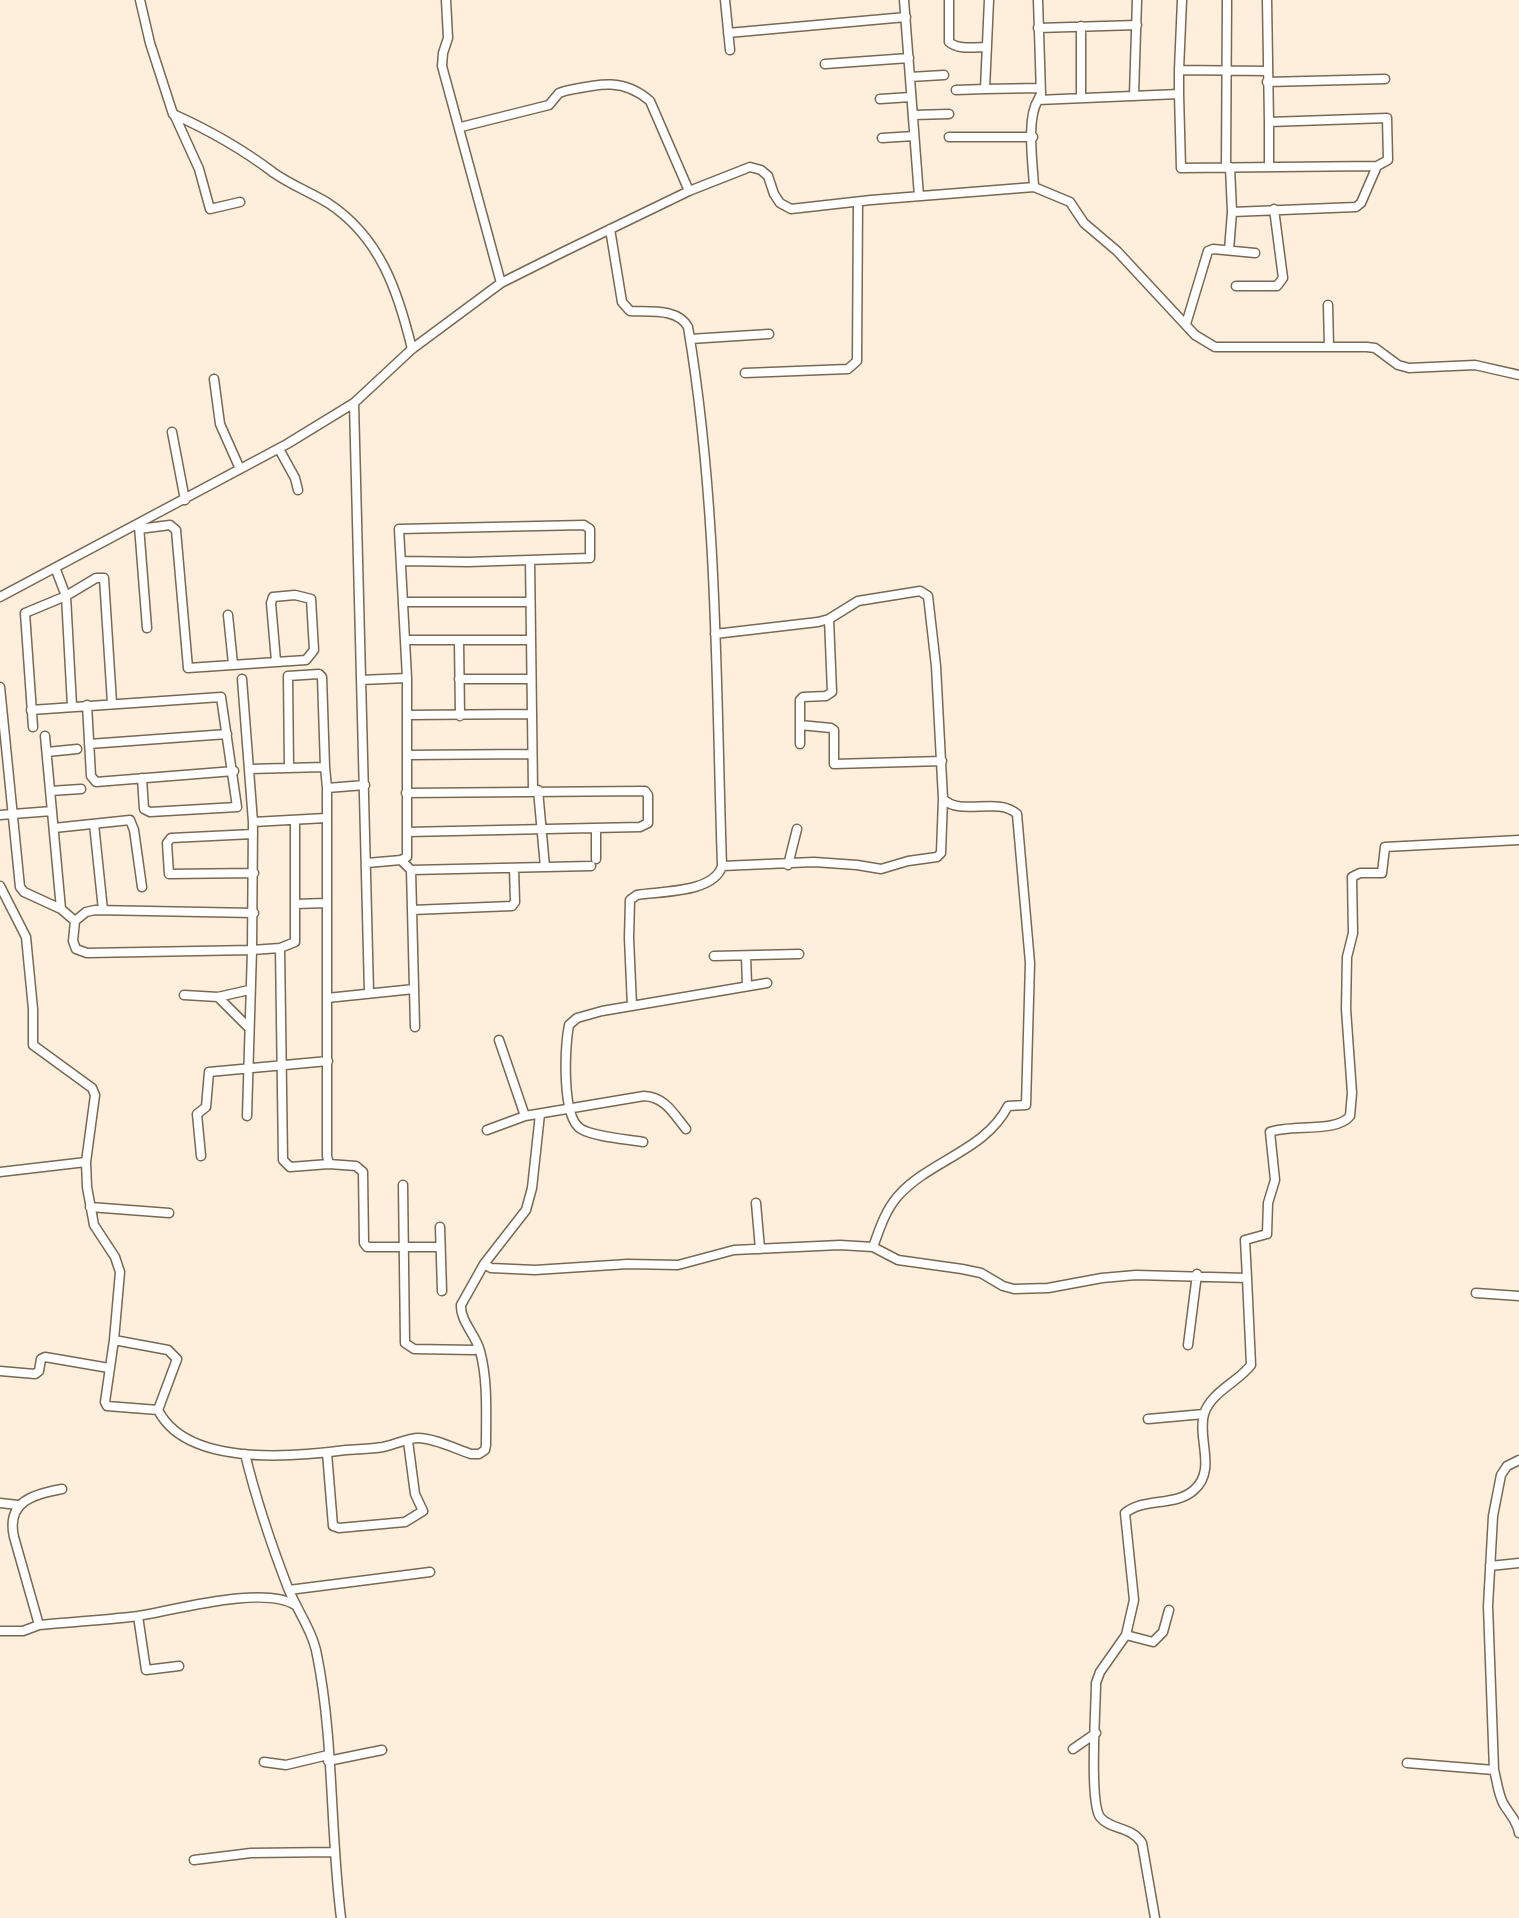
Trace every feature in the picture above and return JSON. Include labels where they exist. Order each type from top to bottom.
[{"type":"street","points":[[140,0],[173,114],[199,169],[210,209],[240,202]]},
{"type":"street","points":[[446,0],[448,38],[442,66],[501,283]]},
{"type":"street","points":[[725,0],[730,50]]},
{"type":"street","points":[[904,0],[919,196]]},
{"type":"street","points":[[949,0],[949,42],[963,47],[987,47]]},
{"type":"street","points":[[985,89],[989,0]]},
{"type":"street","points":[[1034,187],[1033,109],[1040,88],[1038,0]]},
{"type":"street","points":[[1134,95],[1137,0]]},
{"type":"street","points":[[1182,0],[1180,167],[1377,166],[1388,160],[1387,118],[1269,122]]},
{"type":"street","points":[[1227,0],[1228,167],[1232,212],[1229,250]]},
{"type":"street","points":[[1267,0],[1269,166]]},
{"type":"street","points":[[728,33],[906,17]]},
{"type":"street","points":[[1038,28],[1137,25]]},
{"type":"street","points":[[1081,26],[1081,98]]},
{"type":"street","points":[[825,64],[909,58]]},
{"type":"street","points":[[1179,70],[1267,71]]},
{"type":"street","points":[[910,77],[944,75]]},
{"type":"street","points":[[1267,82],[1385,79]]},
{"type":"street","points":[[461,127],[549,105],[559,93],[565,91],[601,83],[627,85],[650,101],[689,191]]},
{"type":"street","points":[[956,90],[1040,88]]},
{"type":"street","points":[[1038,100],[1179,94]]},
{"type":"street","points":[[880,99],[911,97]]},
{"type":"street","points":[[173,114],[214,132],[274,173],[326,202],[359,230],[385,265],[402,307],[412,349]]},
{"type":"street","points":[[913,115],[949,114]]},
{"type":"street","points":[[882,138],[914,136]]},
{"type":"street","points":[[949,137],[1033,137]]},
{"type":"street","points":[[1232,212],[1356,207],[1361,203],[1377,166]]},
{"type":"street","points":[[0,597],[139,527],[354,403],[412,349],[501,283],[689,191],[756,168],[768,176],[780,203],[791,209],[1034,187],[1070,202],[1084,223],[1117,251],[1195,335],[1215,347],[1375,348],[1390,361],[1409,368],[1475,365],[1519,375]]},
{"type":"street","points":[[745,373],[848,369],[854,366],[857,361],[858,202]]},
{"type":"street","points":[[1236,286],[1277,286],[1283,278],[1274,209]]},
{"type":"street","points":[[610,229],[625,307],[630,311],[674,314],[684,319],[690,339],[703,440],[715,634],[722,866],[720,874],[706,885],[637,895],[630,900],[632,1006]]},
{"type":"street","points":[[1186,324],[1204,257],[1213,249],[1255,253]]},
{"type":"street","points":[[1328,305],[1329,347]]},
{"type":"street","points":[[690,339],[769,334]]},
{"type":"street","points":[[214,379],[220,424],[240,469]]},
{"type":"street","points":[[354,403],[353,461],[369,992]]},
{"type":"street","points":[[172,432],[185,500]]},
{"type":"street","points":[[279,449],[298,490]]},
{"type":"street","points":[[139,527],[170,525],[176,530],[188,668],[306,660],[314,650],[311,599],[304,596],[273,597],[276,661]]},
{"type":"street","points":[[367,863],[407,857],[407,678],[399,529],[584,525],[590,529],[590,558],[403,561]]},
{"type":"street","points":[[139,527],[147,628]]},
{"type":"street","points":[[530,560],[530,714],[545,867]]},
{"type":"street","points":[[56,570],[66,596],[72,706]]},
{"type":"street","points":[[33,727],[25,613],[66,596],[96,578],[104,578],[112,703]]},
{"type":"street","points":[[715,634],[829,619],[858,601],[920,591],[928,596],[942,761],[940,857],[908,861],[881,869],[814,862],[722,866]]},
{"type":"street","points":[[404,602],[530,602]]},
{"type":"street","points":[[228,615],[233,664]]},
{"type":"street","points":[[800,744],[800,700],[803,697],[826,696],[832,692],[829,619]]},
{"type":"street","points":[[406,640],[530,640]]},
{"type":"street","points":[[459,641],[460,716]]},
{"type":"street","points":[[289,768],[288,676],[319,674],[322,677],[327,788],[325,903],[329,1164]]},
{"type":"street","points":[[361,680],[407,678]]},
{"type":"street","points":[[242,679],[254,873],[247,1116]]},
{"type":"street","points":[[459,679],[530,679]]},
{"type":"street","points":[[0,687],[4,776],[13,814],[20,887],[24,892],[61,909],[75,921]]},
{"type":"street","points":[[31,710],[221,697],[237,807],[150,812],[144,809],[142,778]]},
{"type":"street","points":[[87,705],[91,776],[96,782],[234,771]]},
{"type":"street","points":[[407,715],[530,714]]},
{"type":"street","points":[[800,725],[834,730],[834,764],[942,761]]},
{"type":"street","points":[[89,744],[227,734]]},
{"type":"street","points":[[45,736],[61,909]]},
{"type":"street","points":[[47,752],[77,749]]},
{"type":"street","points":[[407,755],[532,754]]},
{"type":"street","points":[[249,769],[325,767]]},
{"type":"street","points":[[327,788],[365,785]]},
{"type":"street","points":[[50,791],[81,789]]},
{"type":"street","points":[[406,793],[536,790],[647,793],[646,826],[407,832]]},
{"type":"street","points":[[873,1247],[885,1213],[904,1190],[994,1127],[1008,1106],[1026,1105],[1030,963],[1017,814],[1002,807],[950,804],[943,799]]},
{"type":"street","points":[[0,815],[52,811]]},
{"type":"street","points":[[253,822],[326,818]]},
{"type":"street","points":[[54,828],[130,820],[133,823],[142,887]]},
{"type":"street","points":[[254,913],[86,912],[75,921],[73,941],[76,949],[87,953],[252,950],[280,948],[295,942],[295,820]]},
{"type":"street","points":[[94,824],[103,910]]},
{"type":"street","points":[[411,870],[545,867],[594,862],[596,828]]},
{"type":"street","points":[[788,865],[797,829]]},
{"type":"street","points":[[253,834],[171,838],[167,843],[169,874],[254,873]]},
{"type":"street","points":[[1155,1918],[1142,1843],[1136,1834],[1102,1820],[1098,1812],[1094,1769],[1096,1683],[1100,1672],[1126,1635],[1134,1600],[1124,1516],[1133,1507],[1180,1499],[1198,1487],[1206,1471],[1204,1414],[1219,1393],[1251,1365],[1245,1240],[1267,1234],[1268,1203],[1275,1187],[1270,1132],[1340,1125],[1350,1116],[1352,1093],[1346,1009],[1347,957],[1353,933],[1352,877],[1360,873],[1382,873],[1385,847],[1519,840]]},
{"type":"street","points":[[401,860],[411,870],[415,1027]]},
{"type":"street","points":[[412,910],[512,906],[515,902],[514,868]]},
{"type":"street","points":[[0,886],[26,937],[33,1045],[92,1088],[95,1095],[86,1162],[90,1207],[94,1225],[118,1263],[121,1285],[105,1402],[107,1406],[158,1410]]},
{"type":"street","points":[[296,904],[325,903]]},
{"type":"street","points":[[280,948],[283,1160],[290,1167],[329,1164],[356,1166],[363,1172],[364,1243],[367,1247],[440,1247]]},
{"type":"street","points":[[714,956],[799,954]]},
{"type":"street","points":[[746,956],[747,985]]},
{"type":"street","points":[[643,1142],[582,1129],[574,1123],[568,1109],[569,1025],[577,1018],[632,1006],[767,983]]},
{"type":"street","points":[[327,998],[414,989]]},
{"type":"street","points":[[184,995],[218,997],[249,990]]},
{"type":"street","points":[[218,997],[248,1027]]},
{"type":"street","points":[[499,1040],[525,1116]]},
{"type":"street","points":[[201,1156],[197,1114],[206,1107],[209,1072],[328,1061]]},
{"type":"street","points":[[487,1130],[525,1116],[628,1096],[651,1096],[665,1102],[686,1129]]},
{"type":"street","points":[[114,1340],[168,1350],[177,1359],[158,1410],[163,1420],[197,1442],[245,1454],[285,1456],[383,1447],[422,1438],[479,1454],[485,1450],[482,1361],[477,1342],[461,1312],[461,1305],[484,1264],[526,1210],[532,1188],[540,1114]]},
{"type":"street","points":[[0,1172],[86,1162]]},
{"type":"street","points":[[403,1185],[405,1343],[414,1349],[474,1350]]},
{"type":"street","points":[[756,1203],[760,1249]]},
{"type":"street","points":[[90,1207],[169,1213]]},
{"type":"street","points":[[440,1227],[442,1291]]},
{"type":"street","points":[[484,1264],[491,1268],[535,1270],[628,1264],[678,1265],[722,1252],[840,1245],[873,1247],[898,1260],[981,1273],[1014,1289],[1048,1288],[1136,1275],[1197,1274],[1247,1278]]},
{"type":"street","points":[[1188,1345],[1197,1274]]},
{"type":"street","points":[[1476,1293],[1519,1296]]},
{"type":"street","points":[[0,1371],[35,1374],[39,1371],[41,1359],[45,1357],[109,1368]]},
{"type":"street","points":[[1148,1419],[1204,1414]]},
{"type":"street","points":[[327,1453],[333,1526],[405,1522],[423,1511],[415,1494],[408,1441]]},
{"type":"street","points":[[245,1454],[254,1492],[289,1590],[317,1653],[341,1918]]},
{"type":"street","points":[[1519,1460],[1507,1466],[1501,1475],[1493,1516],[1489,1662],[1494,1770],[1500,1795],[1513,1815],[1519,1833]]},
{"type":"street","points":[[0,1503],[18,1505],[62,1489]]},
{"type":"street","points":[[18,1505],[11,1525],[39,1625]]},
{"type":"street","points":[[1490,1566],[1519,1563]]},
{"type":"street","points":[[289,1590],[430,1572]]},
{"type":"street","points":[[0,1631],[23,1631],[39,1625],[138,1616],[251,1598],[275,1597],[297,1606]]},
{"type":"street","points":[[1126,1635],[1153,1642],[1163,1632],[1169,1610]]},
{"type":"street","points":[[138,1616],[146,1670],[179,1666]]},
{"type":"street","points":[[1073,1749],[1096,1733]]},
{"type":"street","points":[[264,1762],[294,1764],[382,1750]]},
{"type":"street","points":[[1407,1763],[1494,1770]]},
{"type":"street","points":[[194,1860],[251,1853],[333,1852]]}]
